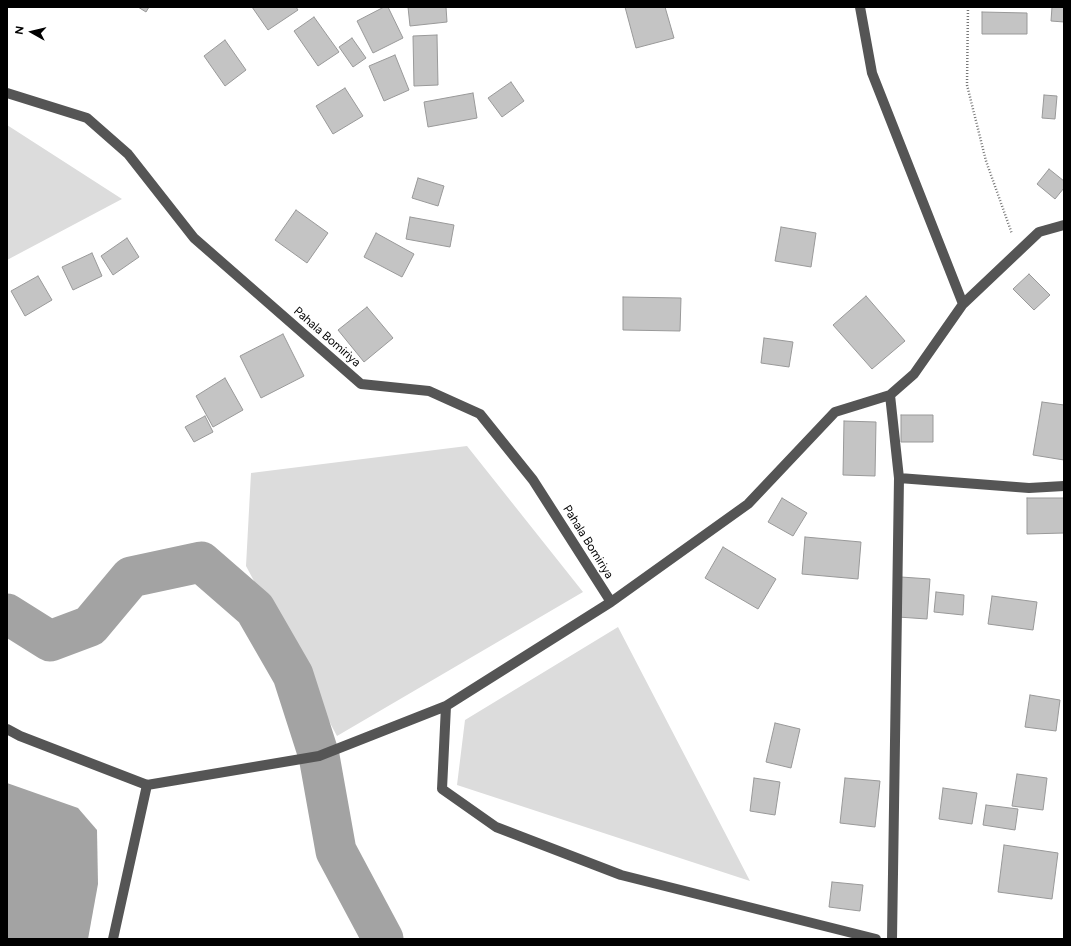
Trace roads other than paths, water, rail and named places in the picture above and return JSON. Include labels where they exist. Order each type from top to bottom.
[{"type":"street","points":[[860,7],[872,73],[963,304]]},
{"type":"street","name":"Pahala Bomiriya","points":[[7,93],[87,118],[128,154],[194,238],[361,384],[429,391],[480,414],[533,480],[611,602]]},
{"type":"street","points":[[7,729],[20,736],[147,785],[319,756],[446,706],[611,602],[748,504],[835,412],[890,395],[914,374],[963,304],[1039,232],[1064,225]]},
{"type":"street","points":[[890,395],[899,478],[892,939]]},
{"type":"street","points":[[899,478],[1029,488],[1064,486]]},
{"type":"street","points":[[446,706],[442,788],[496,827],[621,875],[876,939]]},
{"type":"street","points":[[113,939],[147,785]]},
{"type":"waterway","points":[[7,614],[50,641],[90,626],[131,577],[201,562],[255,609],[293,675],[319,756],[336,851],[383,939]]}]
